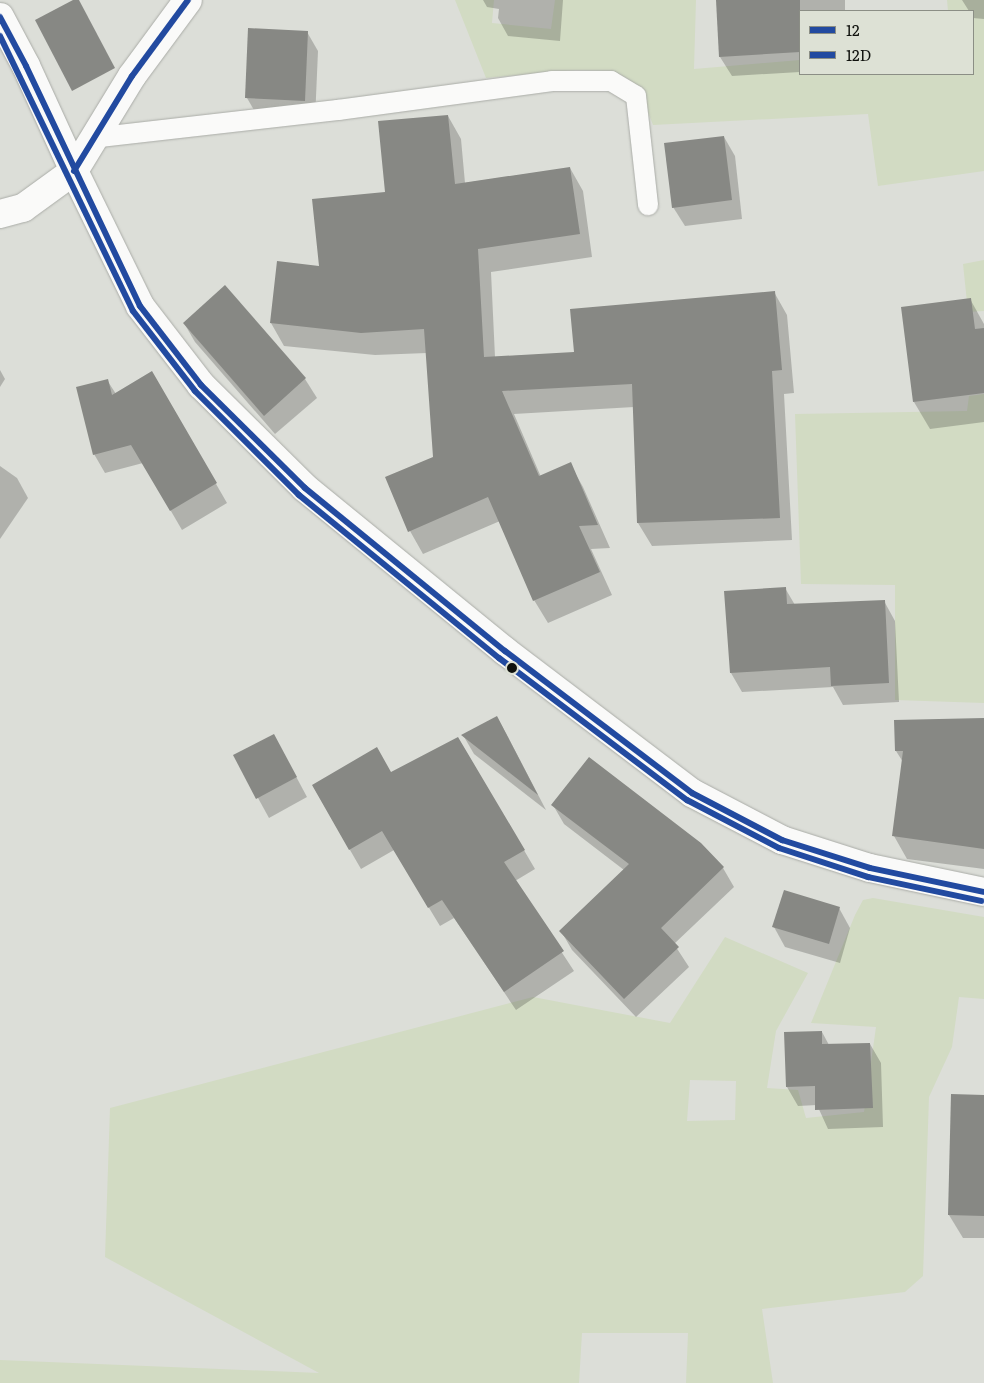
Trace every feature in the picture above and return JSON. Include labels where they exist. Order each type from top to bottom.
[{"type":"main road","points":[[0,214],[23,208],[74,171],[92,138],[132,76],[188,0]]},
{"type":"main road","points":[[0,17],[26,66],[74,171],[140,306],[201,385],[305,488],[498,645],[692,793],[782,840],[870,868],[984,892]]},
{"type":"lane","points":[[92,138],[338,110],[552,81],[611,81],[636,96],[648,205]]},
{"type":"green space","points":[[455,0],[494,0],[492,23],[551,29],[555,0],[696,0],[694,69],[799,60],[799,75],[974,75],[974,10],[948,10],[947,0],[984,0],[984,171],[878,186],[868,114],[653,125],[640,92],[628,79],[612,71],[576,70],[486,78]]},
{"type":"green space","points":[[984,260],[984,311],[968,312],[963,264]]},
{"type":"green space","points":[[984,394],[984,703],[895,700],[895,585],[801,584],[795,414],[967,411],[969,396]]},
{"type":"green space","points":[[873,898],[984,917],[984,999],[959,997],[952,1047],[929,1097],[923,1276],[905,1292],[762,1309],[773,1383],[686,1383],[688,1333],[582,1333],[579,1383],[0,1383],[0,1360],[319,1373],[105,1257],[110,1108],[533,997],[670,1023],[725,937],[808,973],[776,1031],[767,1088],[798,1090],[806,1118],[864,1112],[876,1027],[811,1023],[855,915],[863,900]],"holes":[[[690,1080],[736,1081],[735,1120],[687,1121]]]},
{"type":"building","points":[[73,0],[79,0],[115,68],[72,91],[35,20]]},
{"type":"building","points":[[716,0],[800,0],[799,52],[719,57]]},
{"type":"building","points":[[248,28],[308,31],[305,101],[245,98]]},
{"type":"building","points":[[448,115],[455,184],[570,167],[580,234],[478,249],[484,357],[574,352],[570,309],[775,291],[782,370],[772,371],[780,518],[637,523],[632,384],[502,391],[539,476],[571,462],[598,525],[579,526],[600,572],[533,601],[488,497],[408,532],[385,477],[433,457],[424,329],[361,333],[270,323],[277,261],[319,266],[312,199],[385,192],[378,121]]},
{"type":"building","points":[[724,136],[732,200],[672,208],[664,143]]},
{"type":"building","points":[[225,285],[306,378],[264,416],[183,323]]},
{"type":"building","points":[[971,298],[975,329],[984,328],[984,393],[913,402],[901,307]]},
{"type":"building","points":[[152,371],[217,483],[170,511],[131,445],[93,455],[76,387],[108,379],[112,395]]},
{"type":"building","points":[[786,587],[787,604],[885,600],[889,683],[831,686],[830,667],[730,673],[724,591]]},
{"type":"building","points":[[497,716],[538,795],[461,735]]},
{"type":"building","points":[[984,718],[984,849],[892,836],[903,751],[895,751],[894,720]]},
{"type":"building","points":[[274,734],[297,777],[256,799],[233,755]]},
{"type":"building","points":[[458,737],[525,850],[504,862],[564,951],[504,992],[442,900],[428,908],[382,831],[349,850],[312,785],[377,747],[391,772]]},
{"type":"building","points":[[589,757],[701,843],[724,867],[661,928],[679,947],[624,999],[559,931],[629,864],[551,805]]},
{"type":"building","points":[[784,890],[840,907],[829,944],[772,927]]},
{"type":"building","points":[[822,1031],[822,1044],[870,1043],[873,1108],[815,1110],[815,1086],[786,1087],[784,1032]]},
{"type":"building","points":[[951,1094],[984,1095],[984,1216],[948,1215]]},
{"type":"transit line","name":"12","points":[[74,171],[132,76],[188,0]]},
{"type":"transit line","name":"12","points":[[0,17],[26,66],[140,306],[201,385],[305,488],[505,651],[692,793],[782,840],[870,868],[984,892]]},
{"type":"transit line","name":"12D","points":[[0,36],[133,311],[195,391],[299,495],[499,658],[687,800],[779,848],[868,877],[982,901]]}]
